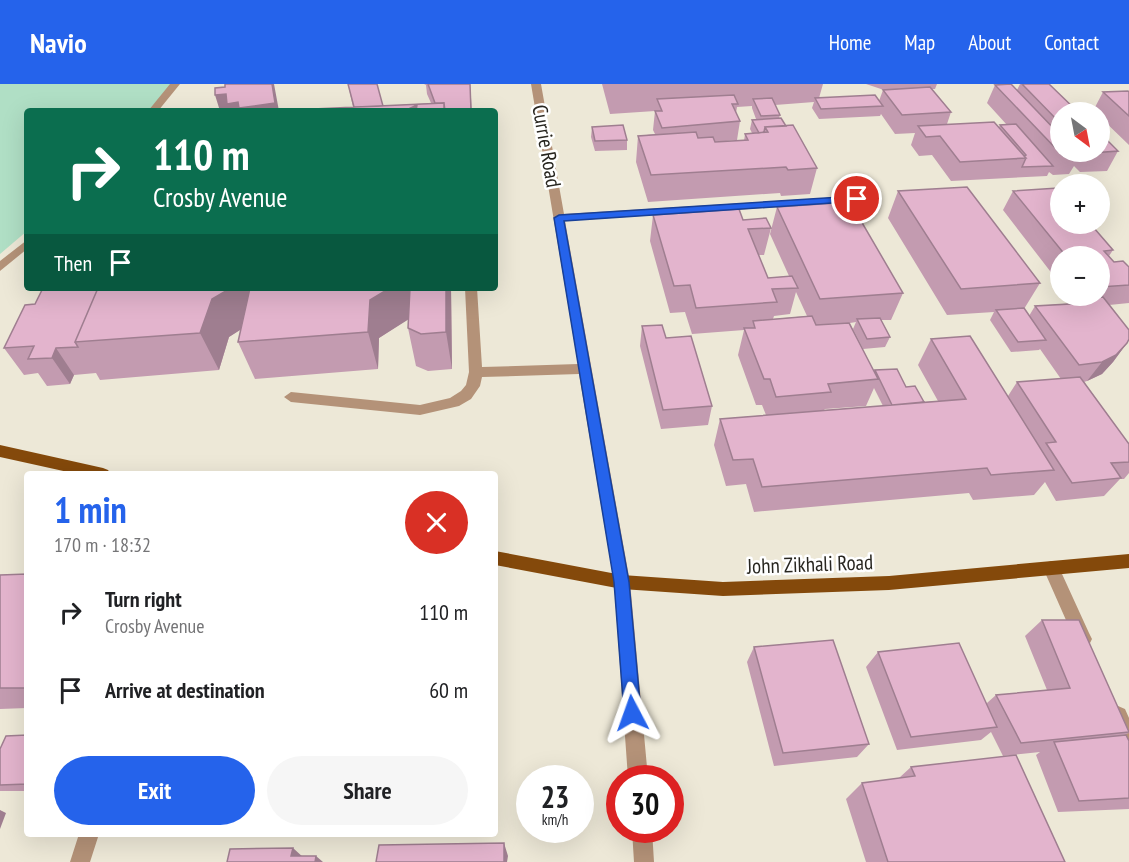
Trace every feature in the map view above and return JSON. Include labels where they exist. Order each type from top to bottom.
[{"type":"main road","points":[[0,452],[90,471]]},
{"type":"main road","name":"John Zikhali Road","points":[[498,559],[622,582],[723,589],[889,583],[1129,561]]},
{"type":"street","points":[[155,108],[175,84]]},
{"type":"street","name":"Currie Road","points":[[536,84],[622,582],[637,765]]},
{"type":"street","points":[[559,218],[857,199]]},
{"type":"street","points":[[0,267],[24,246]]},
{"type":"street","points":[[291,397],[420,410],[454,402],[466,395],[474,386],[476,372],[471,291]]},
{"type":"street","points":[[476,372],[585,369]]},
{"type":"street","points":[[1051,568],[1090,654]]},
{"type":"street","points":[[1110,697],[1129,740]]},
{"type":"street","points":[[80,862],[88,837]]},
{"type":"street","points":[[643,843],[644,862]]},
{"type":"green space","points":[[0,84],[172,84],[151,108],[24,108],[24,234],[0,254]]},
{"type":"building","points":[[225,84],[272,84],[275,103],[239,108],[238,102],[227,104],[226,94],[215,95],[215,88],[225,87]]},
{"type":"building","points":[[348,84],[377,84],[383,106],[354,107]]},
{"type":"building","points":[[428,84],[470,84],[471,108],[445,108],[444,103],[435,103]]},
{"type":"building","points":[[1011,84],[1050,125],[1050,142],[995,85]]},
{"type":"building","points":[[1022,84],[1049,84],[1068,102],[1050,102],[1050,113]]},
{"type":"building","points":[[930,87],[951,112],[902,115],[883,90]]},
{"type":"building","points":[[1128,91],[1129,116],[1103,92]]},
{"type":"building","points":[[734,95],[738,104],[732,104],[740,121],[662,128],[655,111],[662,111],[657,99]]},
{"type":"building","points":[[875,95],[883,106],[821,109],[815,98]]},
{"type":"building","points":[[772,98],[780,115],[761,116],[753,99]]},
{"type":"building","points":[[444,103],[444,108],[416,108],[417,105],[410,108],[335,108]]},
{"type":"building","points":[[781,118],[786,126],[765,127],[764,132],[759,133],[752,120]]},
{"type":"building","points":[[994,122],[1026,158],[960,162],[940,136],[926,137],[918,126]]},
{"type":"building","points":[[1016,124],[1053,166],[1022,167],[1026,155],[1000,125]]},
{"type":"building","points":[[623,125],[627,140],[595,141],[592,127]]},
{"type":"building","points":[[793,125],[817,168],[788,170],[786,167],[651,175],[638,136],[696,132],[698,138],[713,137],[715,142],[748,140],[745,134],[768,132],[765,127]]},
{"type":"building","points":[[1110,143],[1118,151],[1110,152]]},
{"type":"building","points":[[967,187],[1040,283],[961,289],[898,191]]},
{"type":"building","points":[[1050,189],[1050,234],[1099,234],[1110,246],[1058,246],[1013,191]]},
{"type":"building","points":[[850,202],[903,293],[820,299],[777,207]]},
{"type":"building","points":[[739,209],[743,220],[766,218],[771,228],[748,229],[768,278],[792,276],[798,288],[772,289],[777,302],[696,308],[690,285],[674,286],[653,215]]},
{"type":"building","points":[[1110,258],[1114,262],[1123,261],[1129,267],[1129,285],[1110,286]]},
{"type":"building","points":[[42,291],[97,291],[75,342],[78,347],[56,348],[52,358],[28,359],[34,346],[4,348],[25,305],[35,304]]},
{"type":"building","points":[[97,291],[226,291],[212,299],[200,333],[75,342]]},
{"type":"building","points":[[249,291],[385,291],[370,300],[368,332],[238,342]]},
{"type":"building","points":[[410,291],[446,291],[446,332],[421,334],[408,328]]},
{"type":"building","points":[[1035,306],[1110,306],[1129,330],[1129,339],[1116,355],[1102,362],[1079,365]]},
{"type":"building","points":[[1024,308],[1046,340],[1018,342],[996,310]]},
{"type":"building","points":[[812,316],[816,325],[849,323],[878,379],[828,384],[831,392],[776,397],[770,379],[764,379],[744,328],[755,328],[753,321]]},
{"type":"building","points":[[880,318],[890,337],[867,339],[857,319]]},
{"type":"building","points":[[662,325],[666,338],[691,336],[712,406],[663,410],[642,326]]},
{"type":"building","points":[[970,336],[1054,470],[991,475],[987,468],[762,487],[753,459],[733,460],[720,419],[966,399],[931,339]]},
{"type":"building","points":[[897,369],[906,387],[915,386],[924,402],[892,405],[875,370]]},
{"type":"building","points":[[1080,377],[1129,444],[1129,462],[1111,463],[1121,478],[1072,483],[1046,443],[1056,442],[1017,382]]},
{"type":"building","points":[[24,574],[24,688],[0,688],[0,575]]},
{"type":"building","points":[[1042,620],[1079,620],[1129,732],[1021,743],[996,695],[1070,688]]},
{"type":"building","points":[[833,640],[869,744],[783,753],[754,647]]},
{"type":"building","points":[[959,643],[997,727],[911,737],[878,652]]},
{"type":"building","points":[[24,735],[24,784],[0,785],[0,749],[6,736]]},
{"type":"building","points":[[1126,735],[1129,741],[1129,798],[1079,801],[1054,742]]},
{"type":"building","points":[[1016,755],[1065,862],[888,862],[862,783],[915,776],[911,767]]},
{"type":"building","points":[[504,843],[504,862],[376,862],[379,845]]},
{"type":"building","points":[[293,848],[291,856],[316,856],[315,862],[227,862],[230,849]]},
{"type":"route","points":[[632,713],[622,582],[559,218],[857,199]]}]
